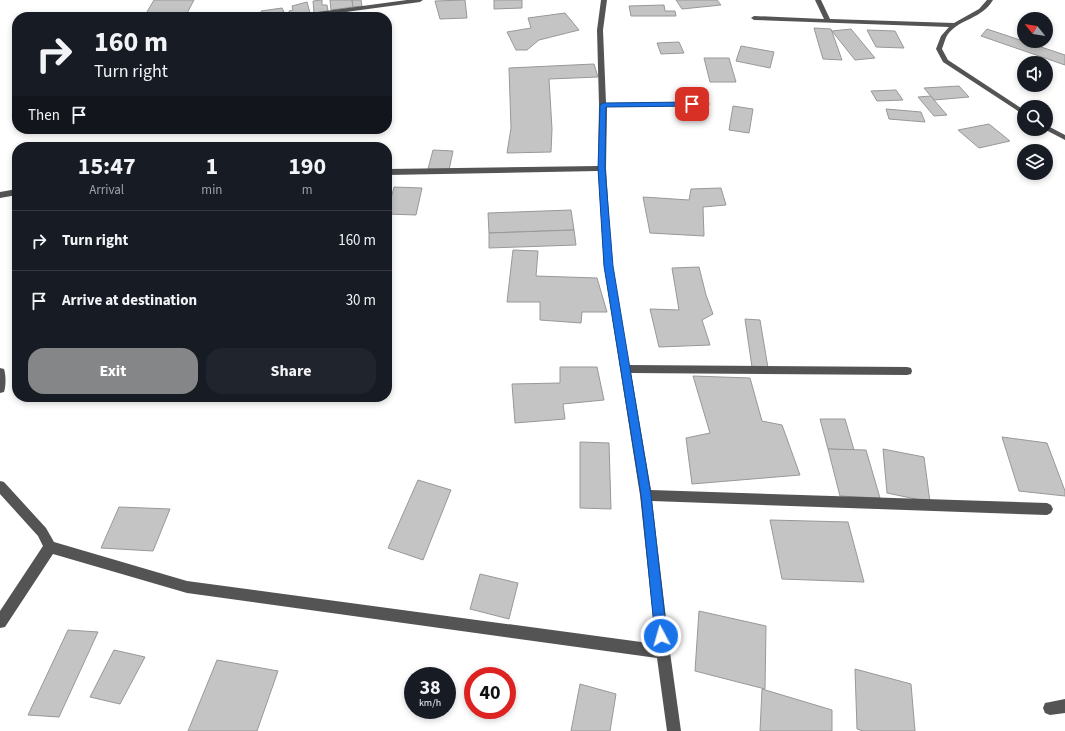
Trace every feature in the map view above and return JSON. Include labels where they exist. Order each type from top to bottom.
[{"type":"street","points":[[332,12],[420,0]]},
{"type":"street","points":[[604,0],[600,30],[603,105],[602,168],[608,266],[646,495],[663,652],[674,731]]},
{"type":"street","points":[[818,0],[828,20]]},
{"type":"street","points":[[990,0],[985,9],[954,26],[945,34],[939,49],[945,61],[1017,108]]},
{"type":"street","points":[[754,18],[954,26]]},
{"type":"street","points":[[603,105],[706,104]]},
{"type":"street","points":[[1053,131],[1062,137],[1065,129]]},
{"type":"street","points":[[392,172],[602,168]]},
{"type":"street","points":[[0,195],[12,193]]},
{"type":"street","points":[[625,369],[907,370]]},
{"type":"street","points":[[0,372],[0,389]]},
{"type":"street","points":[[0,486],[42,532],[50,547],[187,587],[663,652]]},
{"type":"street","points":[[646,495],[1047,509]]},
{"type":"street","points":[[0,622],[50,547]]},
{"type":"street","points":[[1050,708],[1065,706]]},
{"type":"building","points":[[154,0],[194,0],[188,12],[147,12]]},
{"type":"building","points":[[322,0],[322,5],[327,5],[328,11],[314,12],[313,1]]},
{"type":"building","points":[[330,0],[352,0],[353,7],[331,10]]},
{"type":"building","points":[[352,0],[361,0],[362,6],[353,7]]},
{"type":"building","points":[[465,0],[467,18],[440,19],[435,1]]},
{"type":"building","points":[[494,0],[522,0],[522,8],[494,9]]},
{"type":"building","points":[[676,0],[717,0],[721,5],[682,9]]},
{"type":"building","points":[[307,2],[310,12],[289,12],[293,10],[292,6]]},
{"type":"building","points":[[664,5],[665,11],[675,11],[676,16],[631,16],[629,6]]},
{"type":"building","points":[[282,8],[284,12],[261,12]]},
{"type":"building","points":[[565,13],[579,30],[539,40],[527,50],[516,50],[507,32],[531,28],[528,18]]},
{"type":"building","points":[[814,28],[831,29],[842,60],[823,59]]},
{"type":"building","points":[[851,29],[875,58],[855,60],[832,31]]},
{"type":"building","points":[[987,29],[1017,39],[1017,48],[1044,48],[1065,55],[1065,65],[1053,61],[1053,56],[1039,56],[981,36]]},
{"type":"building","points":[[867,30],[895,31],[904,48],[876,47]]},
{"type":"building","points":[[679,42],[684,53],[661,54],[657,43]]},
{"type":"building","points":[[741,46],[774,52],[770,68],[736,61]]},
{"type":"building","points":[[704,58],[729,58],[736,82],[710,82]]},
{"type":"building","points":[[594,64],[598,77],[549,79],[552,129],[551,152],[507,153],[511,128],[509,68]]},
{"type":"building","points":[[959,86],[969,97],[934,100],[924,88]]},
{"type":"building","points":[[896,90],[903,100],[877,101],[871,91]]},
{"type":"building","points":[[931,96],[947,115],[934,116],[918,97]]},
{"type":"building","points":[[733,106],[753,109],[749,133],[729,130]]},
{"type":"building","points":[[886,109],[921,112],[925,122],[889,119]]},
{"type":"building","points":[[989,124],[1010,141],[979,148],[958,130]]},
{"type":"building","points":[[433,150],[453,151],[449,170],[428,169]]},
{"type":"building","points":[[394,187],[422,188],[416,215],[392,214],[392,195]]},
{"type":"building","points":[[721,188],[726,205],[703,207],[704,236],[650,233],[643,197],[689,200],[691,189]]},
{"type":"building","points":[[571,210],[574,230],[489,233],[488,213]]},
{"type":"building","points":[[574,230],[576,245],[489,248],[489,233]]},
{"type":"building","points":[[513,250],[538,251],[536,276],[597,278],[607,312],[582,312],[581,323],[540,320],[540,302],[507,302]]},
{"type":"building","points":[[699,267],[706,295],[713,314],[702,320],[710,345],[659,347],[650,309],[679,310],[672,268]]},
{"type":"building","points":[[745,319],[760,320],[768,368],[752,367]]},
{"type":"building","points":[[560,367],[597,367],[604,400],[563,404],[565,419],[515,423],[512,384],[560,383]]},
{"type":"building","points":[[693,376],[750,378],[762,421],[782,425],[800,475],[692,484],[686,438],[710,433]]},
{"type":"building","points":[[820,419],[845,419],[854,450],[828,449]]},
{"type":"building","points":[[1002,437],[1047,443],[1065,491],[1065,496],[1019,491]]},
{"type":"building","points":[[580,442],[609,443],[611,509],[580,508]]},
{"type":"building","points":[[828,449],[866,450],[880,498],[840,496]]},
{"type":"building","points":[[883,449],[924,457],[930,502],[887,493]]},
{"type":"building","points":[[418,480],[451,490],[423,560],[388,548]]},
{"type":"building","points":[[119,507],[170,509],[153,551],[101,548]]},
{"type":"building","points":[[770,520],[848,522],[864,582],[782,579]]},
{"type":"building","points":[[480,574],[518,583],[509,619],[470,609]]},
{"type":"building","points":[[699,611],[766,626],[765,689],[695,671]]},
{"type":"building","points":[[68,630],[98,632],[59,717],[28,715]]},
{"type":"building","points":[[114,650],[145,657],[120,704],[90,697]]},
{"type":"building","points":[[217,660],[278,671],[257,731],[188,731]]},
{"type":"building","points":[[855,669],[911,684],[915,731],[863,731],[857,729]]},
{"type":"building","points":[[580,684],[616,694],[610,731],[571,731]]},
{"type":"building","points":[[762,689],[832,710],[832,731],[760,731]]},
{"type":"route","points":[[661,636],[646,495],[608,266],[602,168],[603,105],[692,104]]}]
